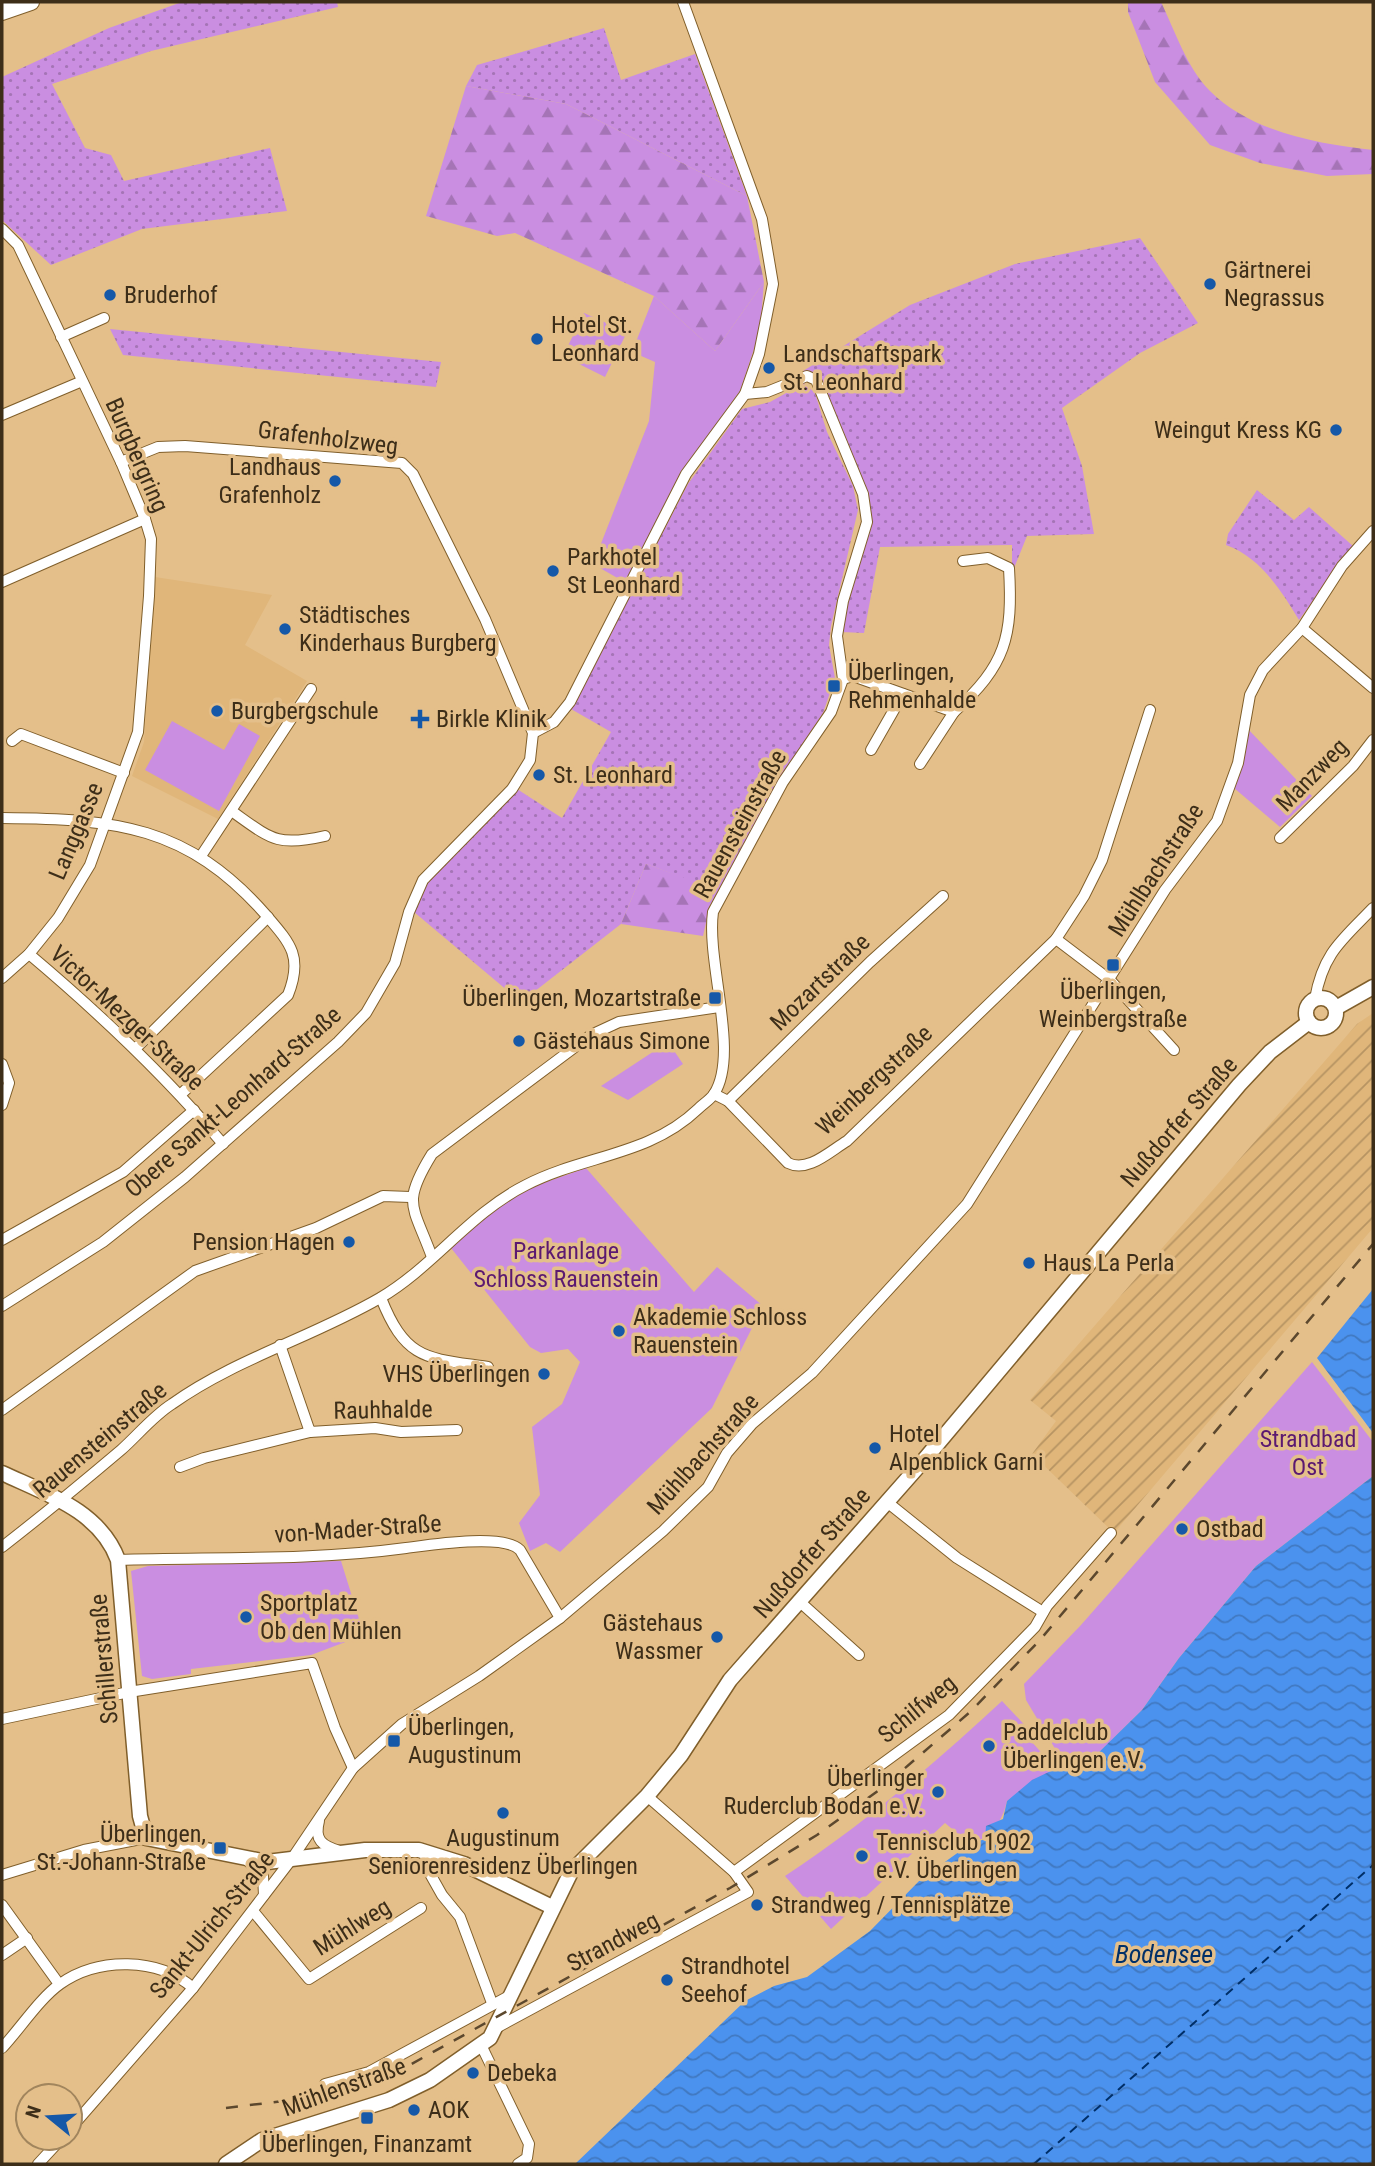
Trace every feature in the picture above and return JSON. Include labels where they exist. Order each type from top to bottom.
[{"type":"main road","points":[[2,12],[31,2]]},
{"type":"street","points":[[533,733],[554,722],[570,702],[686,474],[745,394],[766,323],[773,284],[761,219],[683,2]]},
{"type":"street","name":"Burgbergring","points":[[2,229],[18,245],[80,382],[121,462],[145,519],[150,538],[149,596],[140,720]]},
{"type":"street","points":[[61,337],[104,318]]},
{"type":"street","name":"Rauensteinstraße","points":[[2,1547],[61,1502],[171,1404],[280,1346],[381,1297],[485,1210],[526,1185],[575,1164],[618,1155],[652,1142],[689,1118],[714,1094],[724,1062],[710,935],[713,912],[783,782],[831,712],[842,679],[837,636],[843,601],[867,522],[863,494],[816,380],[807,376],[767,393],[745,394]]},
{"type":"street","points":[[2,415],[80,382]]},
{"type":"street","name":"Grafenholzweg","points":[[121,462],[158,447],[186,446],[402,463],[413,474],[485,619],[533,733]]},
{"type":"street","points":[[2,582],[145,519]]},
{"type":"street","name":"Mühlbachstraße","points":[[291,1860],[353,1768],[402,1724],[479,1676],[560,1618],[663,1531],[708,1487],[727,1453],[752,1424],[812,1373],[967,1204],[1165,890],[1217,821],[1238,763],[1250,695],[1263,670],[1301,628],[1342,566],[1373,531]]},
{"type":"street","points":[[920,764],[954,712],[985,683],[999,658],[1010,626],[1009,568],[988,558],[963,561]]},
{"type":"street","points":[[1301,628],[1373,688]]},
{"type":"street","points":[[842,679],[853,676],[954,712]]},
{"type":"street","points":[[201,856],[312,689]]},
{"type":"street","points":[[871,750],[903,694]]},
{"type":"street","name":"Weinbergstraße","points":[[714,1094],[728,1101],[788,1163],[796,1167],[808,1165],[847,1141],[1056,939],[1102,860],[1150,710]]},
{"type":"street","name":"Langgasse","points":[[2,978],[29,954],[58,918],[90,865],[124,774],[140,720]]},
{"type":"street","name":"Obere Sankt-Leonhard-Straße","points":[[2,1306],[103,1242],[223,1144],[338,1042],[366,1013],[394,963],[408,912],[423,880],[512,789],[530,760],[533,733]]},
{"type":"street","points":[[12,741],[21,734],[124,774]]},
{"type":"street","name":"Manzweg","points":[[1280,838],[1353,766],[1373,740]]},
{"type":"street","points":[[233,811],[275,841],[293,842],[325,836]]},
{"type":"street","points":[[2,818],[106,822],[155,834],[201,856],[238,884],[287,942],[296,960],[296,975],[288,995],[180,1095]]},
{"type":"street","name":"Mozartstraße","points":[[728,1101],[943,896]]},
{"type":"street","points":[[1309,1023],[1306,1009],[1315,999],[1320,972],[1331,952],[1373,908]]},
{"type":"street","points":[[135,1049],[268,917]]},
{"type":"street","points":[[1056,939],[1110,981],[1174,1050]]},
{"type":"street","name":"Victor-Mezger-Straße","points":[[29,954],[93,1007],[180,1095],[223,1144]]},
{"type":"street","name":"Nußdorfer Straße","points":[[499,2022],[571,1871],[647,1796],[681,1755],[730,1680],[887,1502],[1239,1085],[1270,1052],[1309,1023],[1315,1027],[1329,1026],[1334,1021],[1336,1008],[1373,987]]},
{"type":"street","points":[[1315,999],[1328,999],[1336,1008]]},
{"type":"street","points":[[432,1256],[410,1197],[415,1181],[432,1154],[591,1035],[619,1021],[719,1007]]},
{"type":"street","points":[[2,1064],[9,1083],[2,1105]]},
{"type":"street","points":[[2,1240],[123,1172],[194,1110]]},
{"type":"street","points":[[2,1410],[195,1271],[316,1228],[383,1196],[410,1197]]},
{"type":"street","points":[[381,1297],[392,1325],[409,1347],[429,1358],[488,1367]]},
{"type":"street","name":"Rauhhalde","points":[[280,1346],[310,1432]]},
{"type":"street","name":"Rauhhalde","points":[[180,1467],[204,1458],[310,1432],[375,1427],[401,1432],[457,1430]]},
{"type":"street","name":"Schillerstraße","points":[[2,1474],[61,1502],[102,1529],[118,1560],[140,1816],[146,1838]]},
{"type":"street","points":[[887,1502],[957,1558],[1043,1612]]},
{"type":"street","name":"Schilfweg","points":[[734,1872],[877,1766],[908,1748],[949,1715],[1035,1627],[1043,1612],[1111,1533]]},
{"type":"street","name":"von-Mader-Straße","points":[[118,1560],[300,1558],[358,1555],[464,1542],[512,1544],[520,1550],[560,1618]]},
{"type":"street","points":[[800,1602],[859,1655]]},
{"type":"street","points":[[2,1719],[129,1692],[312,1663],[335,1728],[353,1768]]},
{"type":"street","points":[[647,1796],[734,1872]]},
{"type":"street","points":[[320,1817],[317,1831],[320,1841],[325,1847],[346,1852]]},
{"type":"street","points":[[2,1875],[32,1864],[146,1838],[247,1860],[291,1860]]},
{"type":"street","name":"Sankt-Ulrich-Straße","points":[[84,2113],[193,1988],[291,1860],[346,1852],[397,1849],[435,1853],[472,1867],[552,1907]]},
{"type":"street","points":[[247,1860],[263,1875],[264,1896]]},
{"type":"street","points":[[424,1863],[442,1895],[460,1917],[492,2003]]},
{"type":"street","name":"Strandweg","points":[[499,2022],[748,1892],[734,1872]]},
{"type":"street","points":[[2,1905],[59,1984]]},
{"type":"street","name":"Mühlweg","points":[[253,1911],[309,1979],[421,1908]]},
{"type":"street","points":[[2,1955],[27,1938]]},
{"type":"street","points":[[2,2048],[59,1984],[86,1970],[127,1964],[150,1966],[176,1976],[193,1988]]},
{"type":"street","points":[[325,2084],[369,2072],[512,1994]]},
{"type":"street","name":"Mühlenstraße","points":[[226,2164],[262,2140],[389,2100],[430,2080],[481,2045],[499,2022]]},
{"type":"street","points":[[481,2045],[529,2144],[527,2158],[518,2164]]},
{"type":"shaded area","name":"Burgbergschule","points":[[155,577],[272,595],[245,645],[307,681],[218,819],[132,776],[144,742]]},
{"type":"shaded area","points":[[1373,1013],[1373,1228],[1114,1533],[1032,1454],[1056,1421],[1030,1400],[1357,1024]]},
{"type":"green space","points":[[182,2],[337,2],[338,7],[151,51],[52,84],[85,148],[111,155],[124,181],[270,148],[287,211],[142,229],[51,265],[2,220],[2,77],[109,28]]},
{"type":"green space","points":[[1128,2],[1161,2],[1182,49],[1202,82],[1227,105],[1245,117],[1286,134],[1373,150],[1373,174],[1327,176],[1260,163],[1210,145],[1155,82],[1128,12]]},
{"type":"green space","points":[[604,28],[621,80],[695,54],[747,196],[566,104],[466,86],[477,65]]},
{"type":"green space","points":[[466,86],[566,104],[747,196],[764,282],[715,351],[654,296],[515,233],[497,236],[426,216]]},
{"type":"green space","points":[[1140,238],[1198,323],[1140,353],[1062,408],[1082,466],[1094,534],[1027,536],[1012,573],[1012,545],[880,547],[864,633],[841,632],[845,606],[872,518],[857,465],[837,428],[825,386],[817,374],[803,371],[910,305],[1015,264]]},
{"type":"green space","points":[[764,282],[760,331],[740,391],[686,468],[628,584],[593,564],[649,421],[655,362],[632,352],[654,296],[715,351]]},
{"type":"green space","points":[[584,313],[627,332],[605,377],[563,356]]},
{"type":"green space","points":[[110,329],[441,362],[436,387],[123,355]]},
{"type":"green space","points":[[804,383],[815,393],[827,432],[853,486],[858,510],[831,626],[829,645],[835,678],[823,713],[790,763],[776,756],[702,885],[646,864],[621,924],[521,1002],[414,912],[427,881],[517,789],[562,818],[611,732],[571,709],[688,484],[742,409],[770,402]]},
{"type":"green space","points":[[1257,490],[1294,520],[1309,507],[1353,546],[1299,620],[1277,586],[1259,566],[1238,550],[1226,545],[1228,534]]},
{"type":"green space","points":[[172,721],[224,750],[239,724],[260,736],[219,811],[145,770]]},
{"type":"green space","points":[[1247,728],[1312,796],[1280,827],[1234,788]]},
{"type":"green space","points":[[776,756],[790,763],[710,905],[703,936],[621,924],[646,864],[702,884]]},
{"type":"green space","points":[[668,1042],[683,1064],[628,1100],[601,1086]]},
{"type":"green space","name":"Parkanlage Schloss Rauenstein","points":[[586,1168],[694,1292],[717,1267],[763,1306],[712,1408],[560,1552],[546,1543],[530,1551],[519,1523],[540,1495],[532,1427],[562,1404],[580,1362],[568,1349],[541,1353],[530,1347],[451,1248],[488,1214],[529,1188]]},
{"type":"green space","name":"Strandbad Ost","points":[[1312,1362],[1373,1442],[1373,1476],[1256,1566],[1179,1658],[1142,1710],[1094,1757],[1055,1769],[1007,1801],[995,1828],[978,1841],[970,1844],[945,1823],[831,1929],[785,1876],[843,1836],[897,1793],[1002,1701],[1035,1736],[1031,1741],[1055,1768],[1057,1752],[1026,1700],[1024,1684],[1081,1625]]},
{"type":"green space","name":"Sportplatz Ob den Mühlen","points":[[341,1561],[364,1635],[311,1655],[191,1669],[191,1674],[152,1679],[142,1676],[131,1571],[148,1566]]},
{"type":"water","points":[[1373,1289],[1373,1433],[1317,1358]]},
{"type":"water","name":"Bodensee","points":[[1373,1476],[1373,2164],[575,2164],[745,2001],[774,1986],[807,1977],[870,1931],[921,1879],[970,1844],[985,1839],[986,1826],[1003,1819],[1007,1801],[1032,1780],[1055,1769],[1094,1757],[1142,1710],[1179,1658],[1256,1566]]},
{"type":"ferry route","points":[[1034,2164],[1373,1865]]},
{"type":"railway","points":[[226,2108],[308,2098],[406,2067],[730,1888],[817,1835],[882,1788],[970,1712],[1040,1640],[1373,1244]]},
{"type":"place","name":"Gärtnerei Negrassus","points":[[1210,284]]},
{"type":"place","name":"Bruderhof","points":[[110,295]]},
{"type":"place","name":"Hotel St. Leonhard","points":[[537,339]]},
{"type":"place","name":"Landschaftspark St. Leonhard","points":[[769,368]]},
{"type":"place","name":"Weingut Kress KG","points":[[1336,430]]},
{"type":"place","name":"Landhaus Grafenholz","points":[[335,481]]},
{"type":"place","name":"Parkhotel St Leonhard","points":[[553,571]]},
{"type":"place","name":"Städtisches Kinderhaus Burgberg","points":[[285,629]]},
{"type":"place","name":"Überlingen, Rehmenhalde","points":[[834,686]]},
{"type":"place","name":"Burgbergschule","points":[[217,711]]},
{"type":"place","name":"Birkle Klinik","points":[[420,719]]},
{"type":"place","name":"St. Leonhard","points":[[539,775]]},
{"type":"place","name":"Überlingen, Weinbergstraße","points":[[1113,965]]},
{"type":"place","name":"Überlingen, Mozartstraße","points":[[715,998]]},
{"type":"place","name":"Gästehaus Simone","points":[[519,1041]]},
{"type":"place","name":"Pension Hagen","points":[[349,1242]]},
{"type":"place","name":"Haus La Perla","points":[[1029,1263]]},
{"type":"place","name":"Akademie Schloss Rauenstein","points":[[619,1331]]},
{"type":"place","name":"VHS Überlingen","points":[[544,1374]]},
{"type":"place","name":"Hotel Alpenblick Garni","points":[[875,1448]]},
{"type":"place","name":"Ostbad","points":[[1182,1529]]},
{"type":"place","name":"Sportplatz Ob den Mühlen","points":[[246,1617]]},
{"type":"place","name":"Gästehaus Wassmer","points":[[717,1637]]},
{"type":"place","name":"Überlingen, Augustinum","points":[[394,1741]]},
{"type":"place","name":"Paddelclub Überlingen e.V.","points":[[989,1746]]},
{"type":"place","name":"Überlinger Ruderclub Bodan e.V.","points":[[938,1792]]},
{"type":"place","name":"Augustinum Seniorenresidenz Überlingen","points":[[503,1813]]},
{"type":"place","name":"Überlingen, St.-Johann-Straße","points":[[220,1848]]},
{"type":"place","name":"Tennisclub 1902 e.V. Überlingen","points":[[862,1856]]},
{"type":"place","name":"Strandweg / Tennisplätze","points":[[757,1905]]},
{"type":"place","name":"Strandhotel Seehof","points":[[667,1980]]},
{"type":"place","name":"Debeka","points":[[473,2073]]},
{"type":"place","name":"AOK","points":[[414,2110]]},
{"type":"place","name":"Überlingen, Finanzamt","points":[[367,2118]]}]
